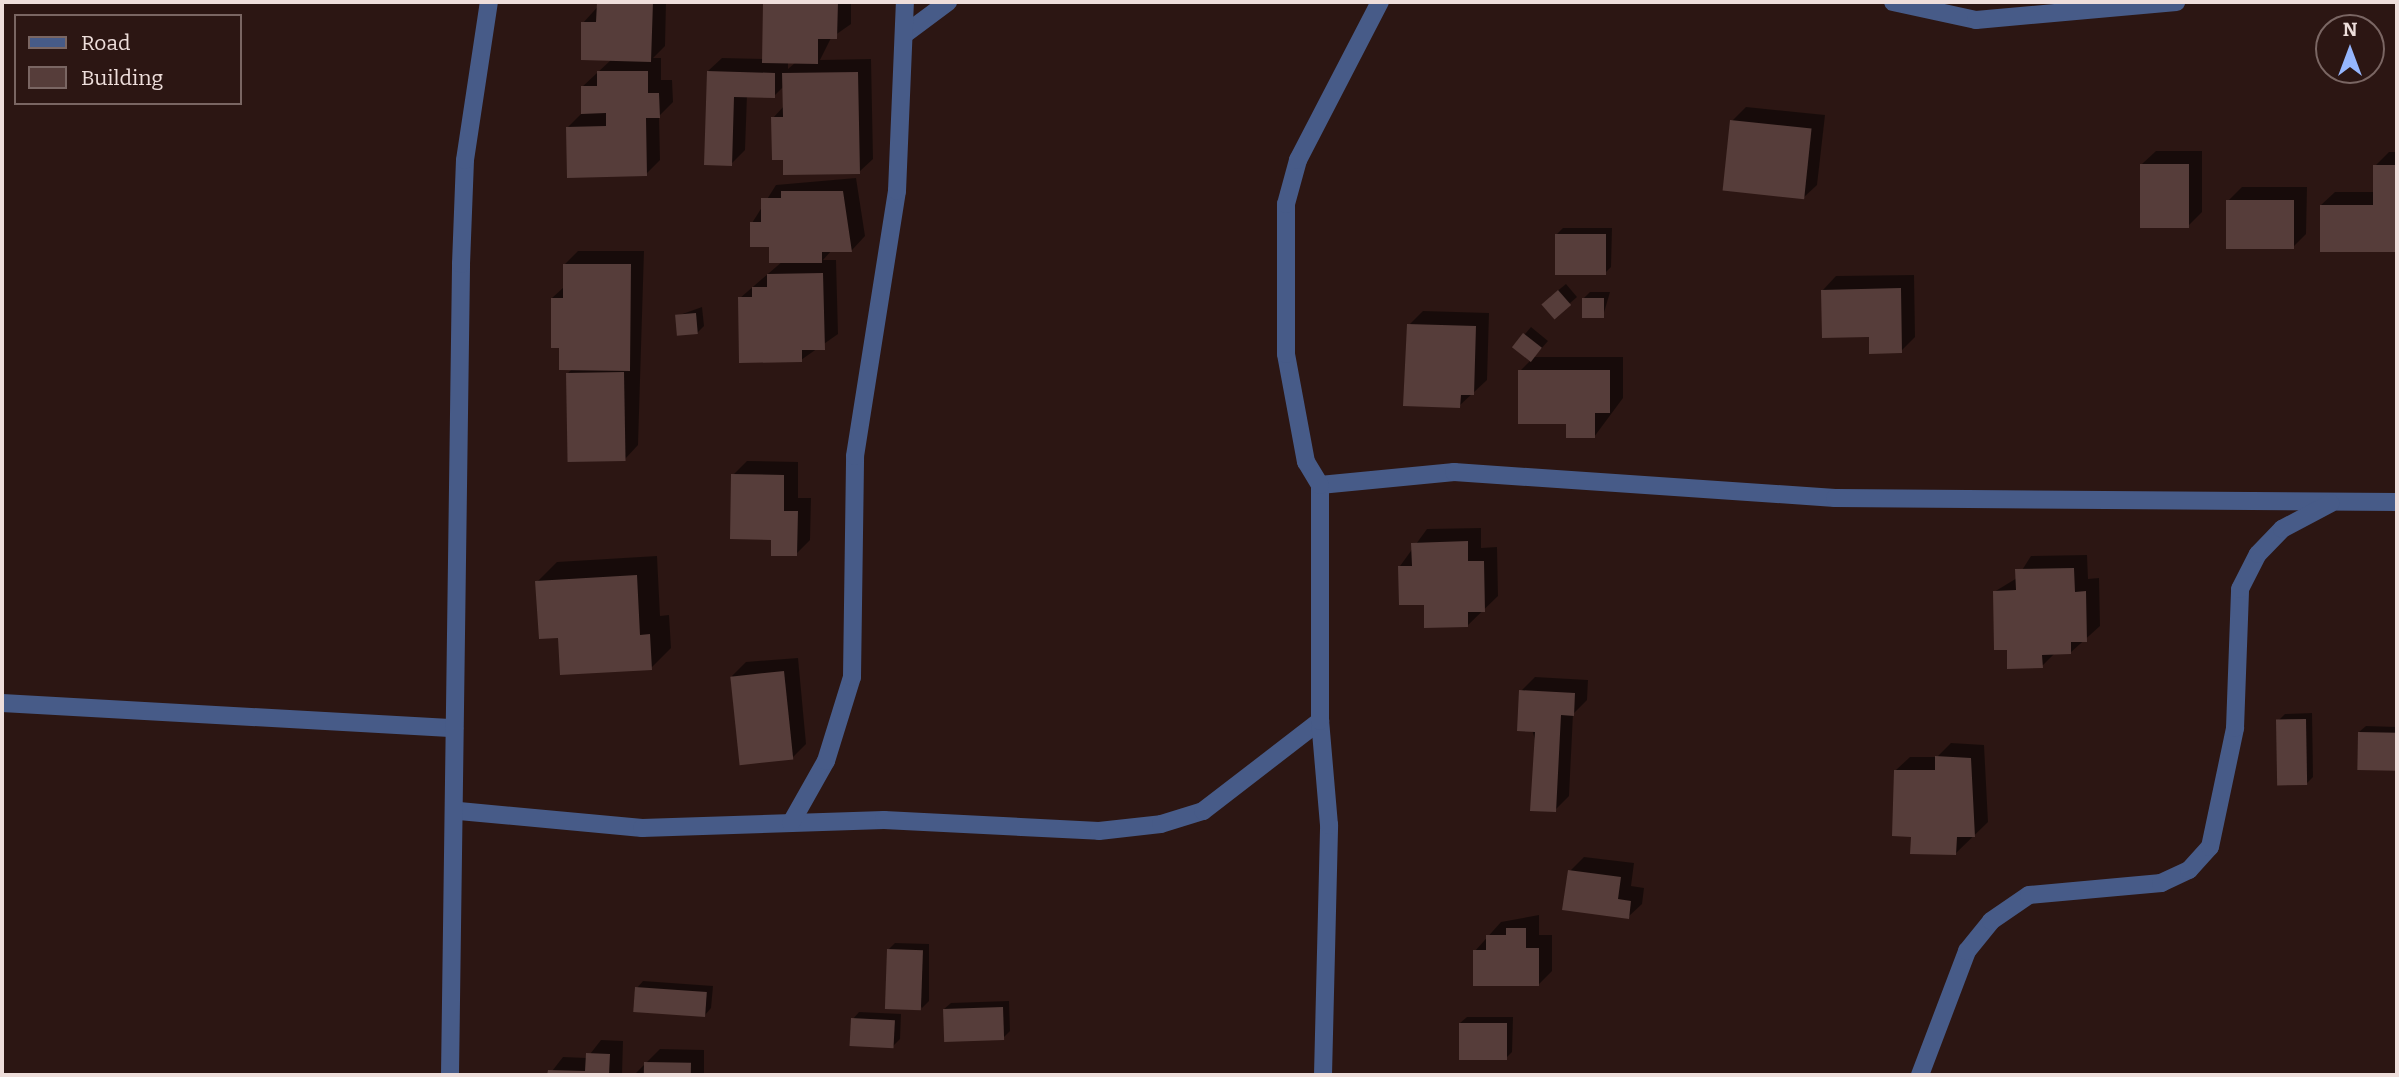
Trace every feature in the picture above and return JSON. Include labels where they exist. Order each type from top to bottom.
[{"type":"street","points":[[450,1075],[459,811],[454,728],[465,160],[489,2]]},
{"type":"street","points":[[791,822],[826,761],[852,677],[855,456],[897,191],[905,2]]},
{"type":"street","points":[[905,33],[948,2]]},
{"type":"street","points":[[1323,1075],[1329,825],[1320,720],[1320,485],[1306,462],[1286,354],[1286,204],[1298,160],[1380,2]]},
{"type":"street","points":[[1893,2],[1976,20],[2176,2]]},
{"type":"street","points":[[1320,485],[1454,472],[1835,498],[2397,502]]},
{"type":"street","points":[[1920,1075],[1961,963],[1991,921],[2029,895],[2161,883],[2189,870],[2210,847],[2235,728],[2241,589],[2258,554],[2282,529],[2334,502]]},
{"type":"street","points":[[2,703],[454,728]]},
{"type":"street","points":[[459,811],[642,828],[791,822],[957,821],[1046,832],[1161,824],[1229,796],[1320,720]]},
{"type":"building","points":[[597,2],[653,2],[651,62],[581,60],[581,22],[596,22]]},
{"type":"building","points":[[763,2],[838,2],[837,39],[818,39],[818,64],[762,63]]},
{"type":"building","points":[[597,71],[648,71],[648,93],[659,93],[660,118],[646,118],[647,176],[567,178],[566,127],[606,126],[606,113],[581,114],[581,86],[597,86]]},
{"type":"building","points":[[707,71],[775,73],[775,98],[734,97],[732,166],[704,165]]},
{"type":"building","points":[[858,72],[860,174],[783,175],[783,160],[772,160],[771,117],[783,117],[782,73]]},
{"type":"building","points":[[1730,120],[1812,129],[1804,199],[1723,191]]},
{"type":"building","points":[[2140,164],[2189,164],[2189,228],[2140,228]]},
{"type":"building","points":[[2373,165],[2397,165],[2397,252],[2320,252],[2320,205],[2373,205]]},
{"type":"building","points":[[781,191],[843,191],[852,252],[822,252],[822,263],[769,263],[769,247],[750,247],[750,222],[761,222],[761,198],[781,198]]},
{"type":"building","points":[[2226,200],[2294,200],[2294,249],[2226,249]]},
{"type":"building","points":[[1555,234],[1606,234],[1606,275],[1555,275]]},
{"type":"building","points":[[563,264],[631,264],[630,371],[559,370],[559,348],[551,348],[551,298],[563,298]]},
{"type":"building","points":[[823,273],[825,350],[802,350],[802,362],[739,363],[738,297],[752,297],[752,287],[767,287],[767,274]]},
{"type":"building","points":[[1901,288],[1902,353],[1869,354],[1869,337],[1822,338],[1821,290]]},
{"type":"building","points":[[1558,290],[1571,305],[1555,320],[1541,304]]},
{"type":"building","points":[[1582,298],[1604,298],[1604,318],[1582,318]]},
{"type":"building","points":[[696,313],[698,334],[677,336],[675,315]]},
{"type":"building","points":[[1407,324],[1476,326],[1474,395],[1461,395],[1460,408],[1403,406]]},
{"type":"building","points":[[1523,333],[1542,348],[1531,362],[1512,347]]},
{"type":"building","points":[[1518,370],[1610,370],[1610,413],[1595,413],[1595,438],[1566,438],[1566,424],[1518,424]]},
{"type":"building","points":[[624,372],[626,461],[568,462],[566,373]]},
{"type":"building","points":[[731,474],[784,475],[784,511],[798,511],[797,556],[771,556],[771,540],[730,539]]},
{"type":"building","points":[[1468,541],[1468,561],[1484,561],[1485,612],[1468,612],[1468,627],[1424,628],[1424,605],[1399,605],[1398,566],[1412,566],[1411,543]]},
{"type":"building","points":[[2074,568],[2075,592],[2086,591],[2087,642],[2071,642],[2071,654],[2042,655],[2043,668],[2007,669],[2007,650],[1994,650],[1993,591],[2016,590],[2015,569]]},
{"type":"building","points":[[637,575],[640,635],[650,634],[652,670],[560,675],[558,638],[539,639],[535,581]]},
{"type":"building","points":[[784,671],[793,760],[740,765],[730,677]]},
{"type":"building","points":[[1519,690],[1575,693],[1574,716],[1561,715],[1556,812],[1530,811],[1535,732],[1517,731]]},
{"type":"building","points":[[2306,719],[2307,785],[2277,786],[2276,720]]},
{"type":"building","points":[[2358,732],[2397,733],[2396,771],[2357,770]]},
{"type":"building","points":[[1935,756],[1971,758],[1975,837],[1957,837],[1956,855],[1910,854],[1911,837],[1892,836],[1894,770],[1935,770]]},
{"type":"building","points":[[1568,870],[1621,877],[1618,899],[1631,901],[1629,919],[1562,910]]},
{"type":"building","points":[[1506,928],[1526,928],[1526,948],[1539,948],[1539,986],[1473,986],[1473,950],[1486,950],[1486,935],[1506,935]]},
{"type":"building","points":[[887,949],[923,950],[921,1010],[885,1009]]},
{"type":"building","points":[[635,987],[707,992],[705,1017],[633,1012]]},
{"type":"building","points":[[1003,1007],[1004,1040],[944,1042],[943,1009]]},
{"type":"building","points":[[851,1018],[895,1020],[893,1048],[850,1046]]},
{"type":"building","points":[[1459,1023],[1507,1023],[1507,1060],[1459,1060]]},
{"type":"building","points":[[586,1053],[610,1054],[609,1075],[547,1075],[548,1070],[585,1071]]},
{"type":"building","points":[[644,1062],[691,1063],[691,1075],[644,1075]]}]
